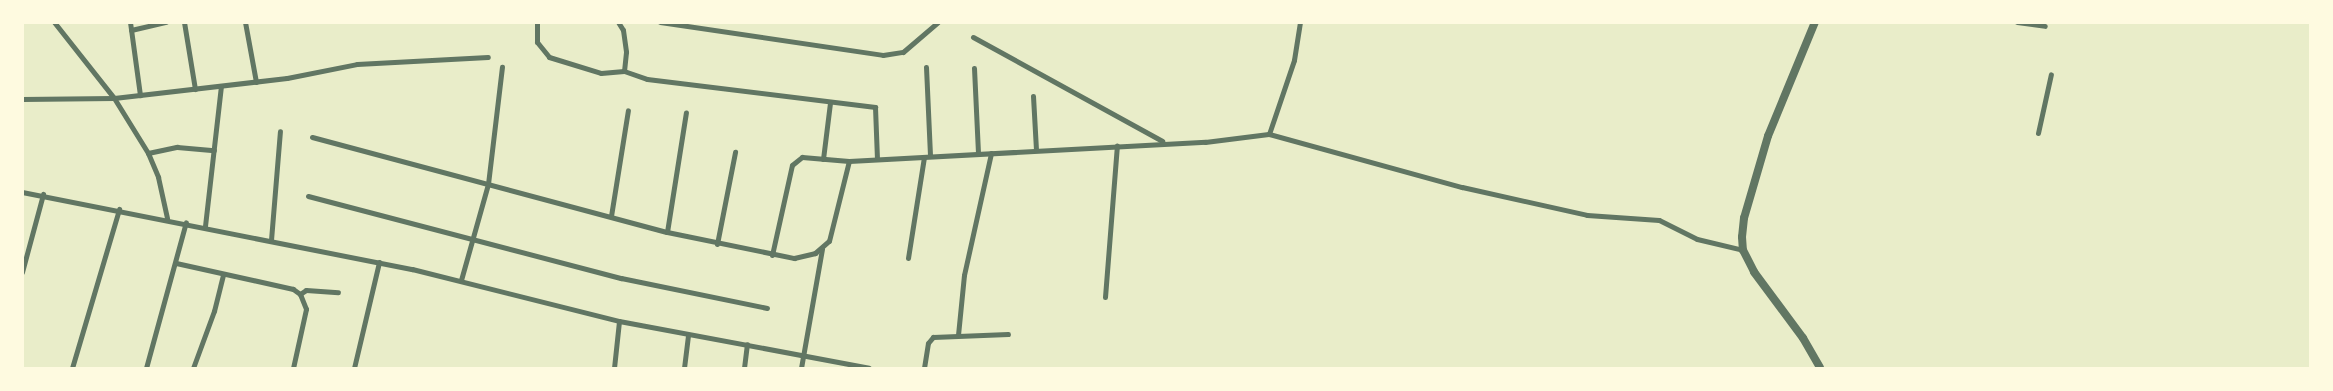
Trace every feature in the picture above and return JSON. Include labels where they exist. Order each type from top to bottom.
[{"type":"street","points":[[54,22],[114,98],[148,153],[158,177],[167,218]]},
{"type":"street","points":[[130,22],[140,95]]},
{"type":"street","points":[[132,30],[166,22]]},
{"type":"street","points":[[184,22],[195,89]]},
{"type":"street","points":[[245,22],[256,82]]},
{"type":"street","points":[[537,22],[537,42],[549,57],[601,73],[624,71],[647,79],[830,103],[876,107],[877,159]]},
{"type":"street","points":[[618,22],[623,30],[626,52],[624,71]]},
{"type":"street","points":[[660,22],[883,55],[903,52],[938,22]]},
{"type":"street","points":[[1269,134],[1294,60],[1300,22]]},
{"type":"street","points":[[1815,22],[1768,136],[1744,218],[1743,250],[1763,286],[1803,338],[1820,368]]},
{"type":"street","points":[[2017,22],[2044,26]]},
{"type":"street","points":[[973,37],[1162,142]]},
{"type":"street","points":[[22,99],[114,98],[256,82],[357,64],[488,57]]},
{"type":"street","points":[[461,280],[488,184],[502,67]]},
{"type":"street","points":[[926,67],[930,156]]},
{"type":"street","points":[[974,68],[978,154]]},
{"type":"street","points":[[2038,134],[2051,74]]},
{"type":"street","points":[[206,226],[221,86]]},
{"type":"street","points":[[1033,96],[1036,150]]},
{"type":"street","points":[[823,159],[830,103]]},
{"type":"street","points":[[611,216],[628,110]]},
{"type":"street","points":[[667,232],[686,112]]},
{"type":"street","points":[[271,240],[280,131]]},
{"type":"street","points":[[772,255],[792,165],[802,157],[849,161],[1117,144],[1205,142],[1269,134],[1462,187],[1577,212],[1659,220],[1697,239],[1743,250]]},
{"type":"street","points":[[312,137],[667,232],[772,255],[803,258],[822,249],[829,242],[849,161]]},
{"type":"street","points":[[1105,297],[1117,144]]},
{"type":"street","points":[[148,153],[177,147],[214,150]]},
{"type":"street","points":[[717,244],[735,152]]},
{"type":"street","points":[[958,335],[964,275],[991,153]]},
{"type":"street","points":[[908,258],[924,156]]},
{"type":"street","points":[[22,192],[43,194],[167,218],[379,262],[461,280],[619,321],[866,368]]},
{"type":"street","points":[[22,272],[43,194]]},
{"type":"street","points":[[308,196],[658,287],[767,308]]},
{"type":"street","points":[[72,368],[119,209]]},
{"type":"street","points":[[146,368],[186,222]]},
{"type":"street","points":[[801,368],[822,249]]},
{"type":"street","points":[[354,368],[379,262]]},
{"type":"street","points":[[176,263],[293,289],[300,294],[306,309],[293,368]]},
{"type":"street","points":[[193,368],[214,311],[223,274]]},
{"type":"street","points":[[300,294],[306,290],[338,292]]},
{"type":"street","points":[[614,368],[619,321]]},
{"type":"street","points":[[924,368],[928,343],[933,337],[1008,334]]},
{"type":"street","points":[[684,368],[688,335]]},
{"type":"street","points":[[744,368],[747,344]]}]
